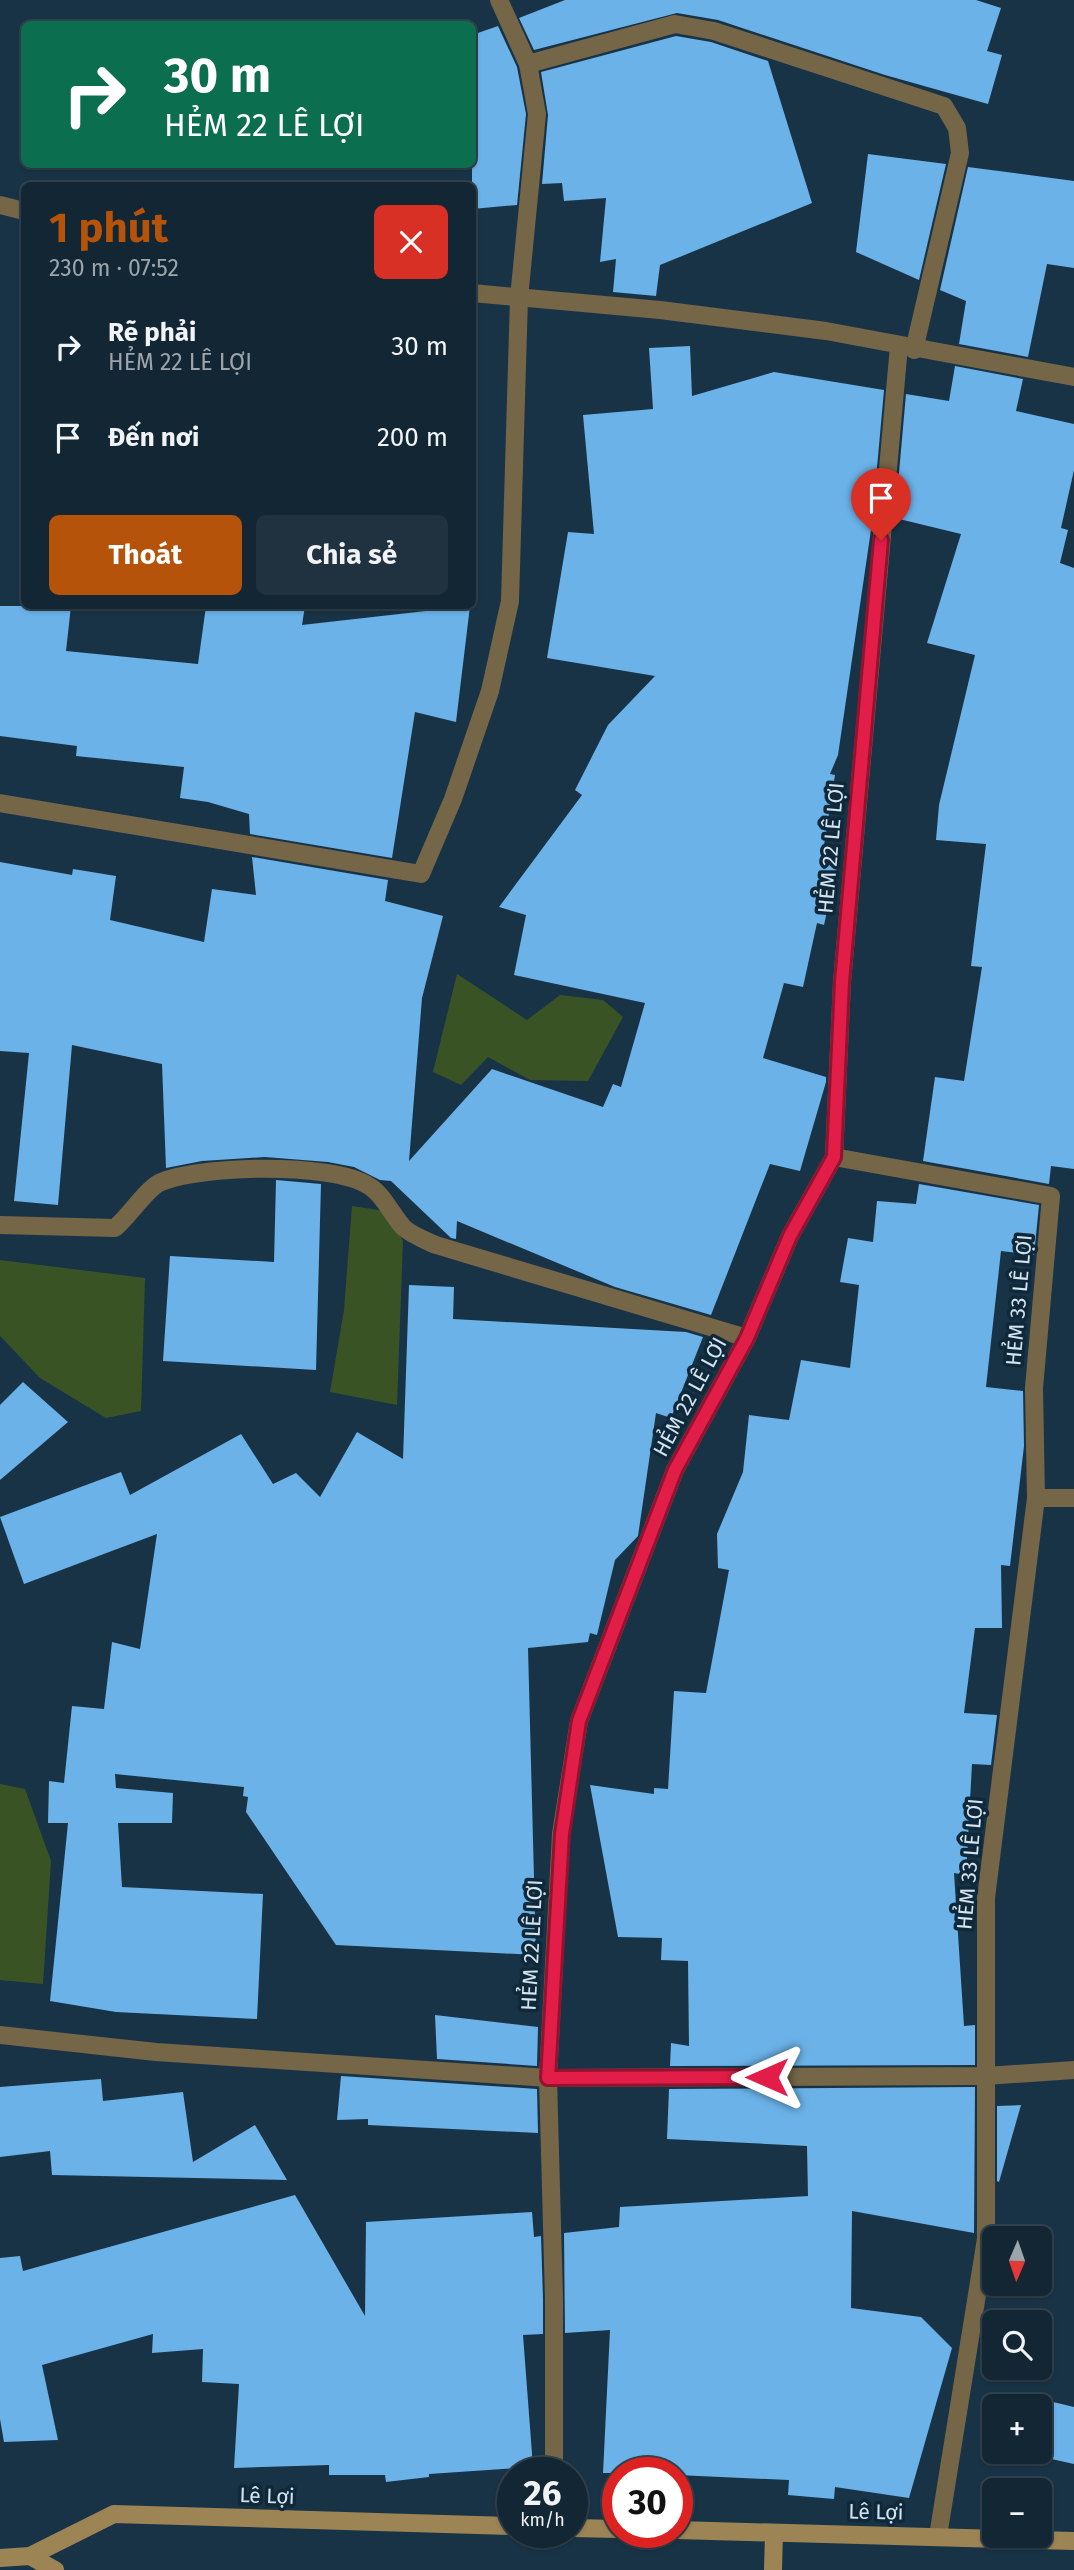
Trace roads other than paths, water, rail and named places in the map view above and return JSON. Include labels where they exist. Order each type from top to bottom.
[{"type":"main road","name":"Lê Lợi","points":[[0,2558],[30,2556],[114,2514],[497,2526]]},
{"type":"main road","name":"Lê Lợi","points":[[693,2530],[1074,2541]]},
{"type":"main road","points":[[773,2570],[774,2533]]},
{"type":"main road","points":[[30,2556],[55,2570]]},
{"type":"street","points":[[0,803],[421,874],[453,799],[490,691],[510,601],[519,298],[537,114],[528,64],[499,0]]},
{"type":"street","name":"HẺM 22 LÊ LỢI","points":[[528,64],[675,24],[714,32],[944,106],[957,128],[960,153],[906,348],[842,982],[834,1157],[790,1236],[747,1338],[675,1470],[579,1721],[562,1834],[548,2078],[554,2299],[554,2457]]},
{"type":"street","points":[[0,205],[21,210]]},
{"type":"street","points":[[476,293],[660,310],[826,331],[906,348],[1074,377]]},
{"type":"street","name":"HẺM 33 LÊ LỢI","points":[[834,1157],[1051,1196],[1034,1388],[1036,1497],[986,1898],[986,2239],[939,2536]]},
{"type":"street","points":[[0,1225],[115,1228],[132,1214],[156,1184],[183,1174],[293,1168],[337,1174],[370,1186],[405,1230],[436,1245],[747,1338]]},
{"type":"street","points":[[1036,1497],[1074,1499]]},
{"type":"street","points":[[0,2035],[156,2052],[548,2078],[985,2076],[1074,2070]]}]
